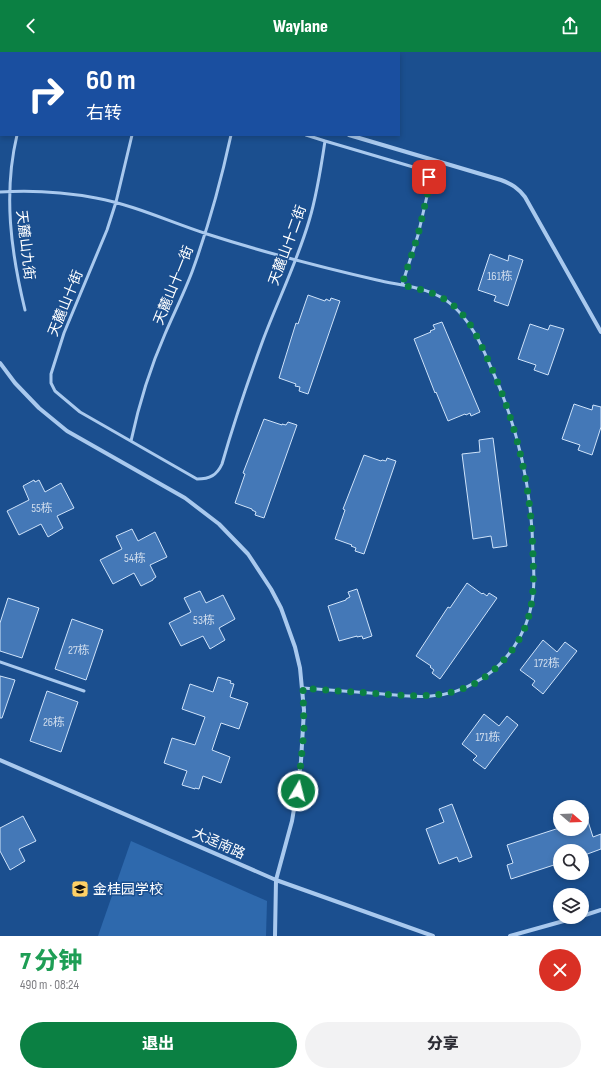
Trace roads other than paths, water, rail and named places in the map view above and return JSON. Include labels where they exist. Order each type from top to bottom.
[{"type":"street","points":[[352,136],[506,182],[519,189],[525,197],[601,332]]},
{"type":"street","points":[[0,363],[15,383],[39,408],[67,431],[185,498],[219,524],[248,554],[260,571],[281,608],[295,647],[303,688],[304,731],[298,791],[276,880],[275,936]]},
{"type":"street","name":"大迳南路","points":[[0,760],[276,880],[433,936]]},
{"type":"street","points":[[589,914],[601,910]]},
{"type":"street","points":[[510,936],[553,924]]},
{"type":"lane","name":"天麓山九街","points":[[17,136],[10,171],[9,191],[12,239],[25,310]]},
{"type":"lane","name":"天麓山十街","points":[[131,441],[80,412],[55,391],[51,383],[51,374],[64,333],[107,230],[116,202],[132,136]]},
{"type":"lane","name":"天麓山十一街","points":[[131,441],[147,379],[192,273],[223,169],[231,136]]},
{"type":"lane","points":[[309,136],[420,169],[429,177],[430,183],[418,235],[402,285]]},
{"type":"lane","name":"天麓山十二街","points":[[131,441],[197,479],[205,479],[213,476],[219,471],[263,340],[296,260],[309,221],[317,188],[325,141]]},
{"type":"lane","points":[[0,192],[59,193],[116,202],[204,233],[296,260],[428,291],[450,303],[469,322],[501,389],[516,434],[527,481],[533,529],[534,578],[532,602],[526,626],[514,648],[498,667],[478,682],[456,691],[431,696],[407,696],[303,688]]},
{"type":"lane","points":[[0,662],[84,691]]},
{"type":"place","name":"金桂园学校","points":[[80,889]]}]
